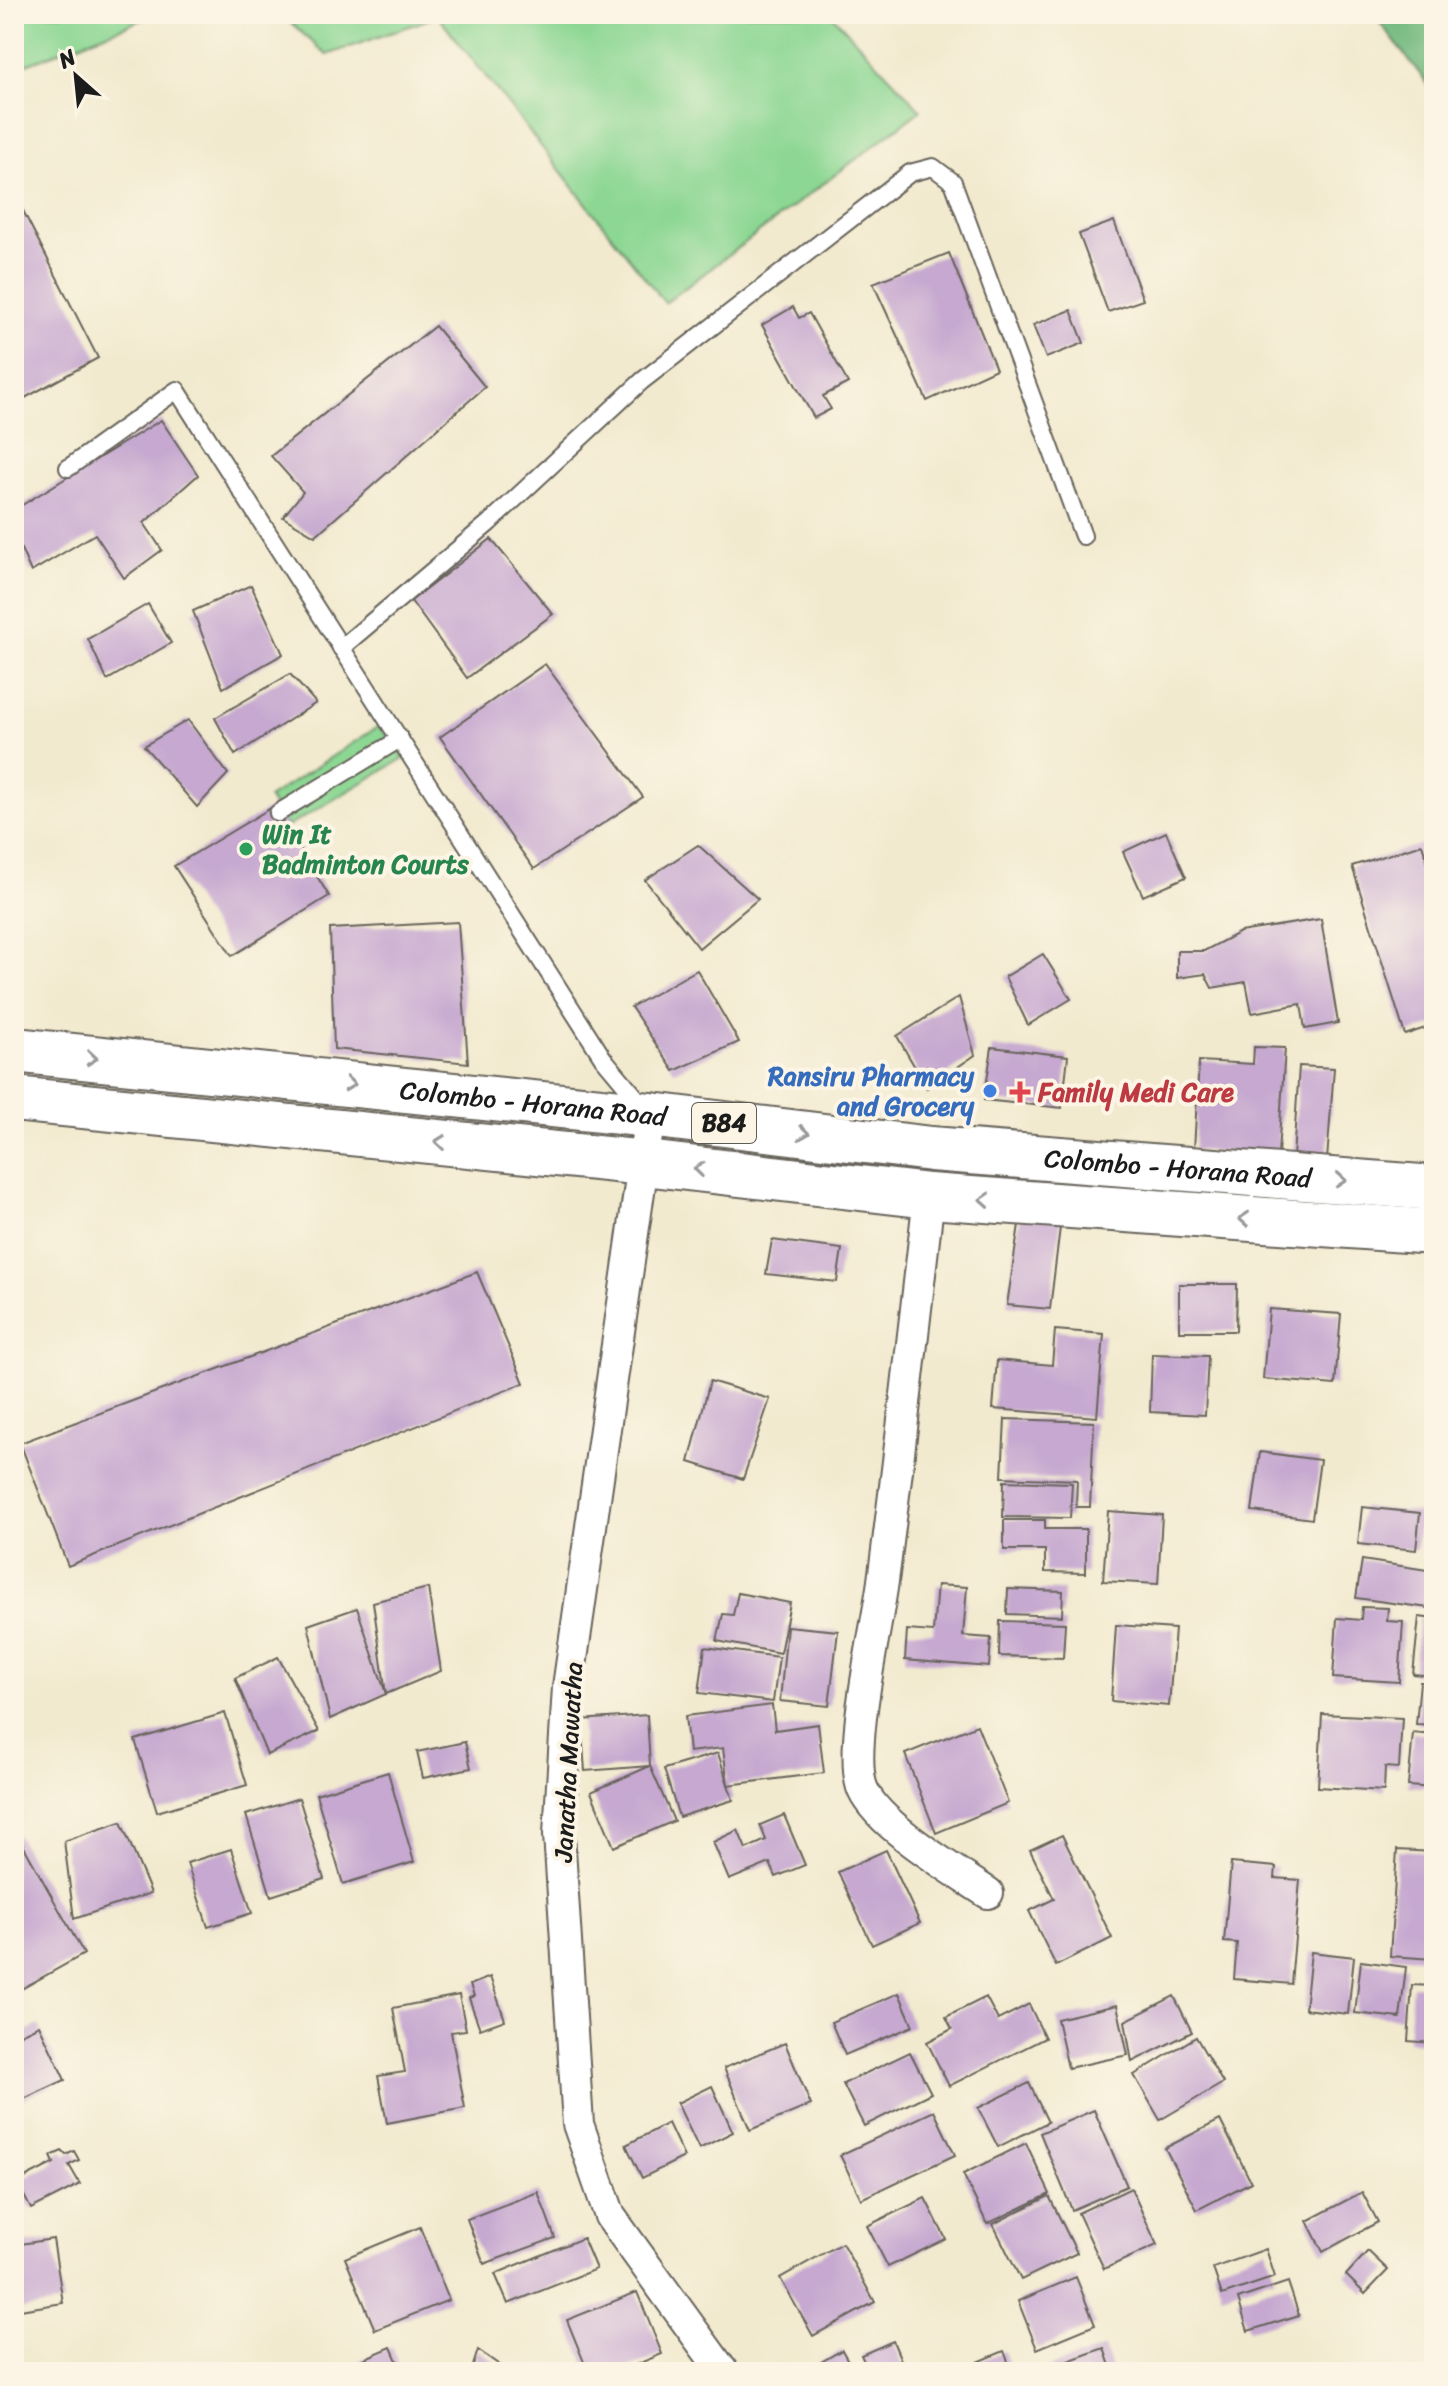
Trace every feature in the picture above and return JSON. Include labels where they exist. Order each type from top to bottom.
[{"type":"main road","name":"Colombo - Horana Road","points":[[14,1050],[650,1115],[931,1149],[1434,1188]]},
{"type":"main road","name":"Colombo - Horana Road","points":[[14,1099],[645,1163],[929,1196],[1434,1232]]},
{"type":"street","name":"Janatha Mawatha","points":[[650,1115],[568,1687],[559,1834],[578,2124],[610,2216],[723,2372]]},
{"type":"street","points":[[929,1196],[883,1583],[856,1747],[857,1775],[865,1794],[892,1823],[927,1853],[988,1893]]},
{"type":"lane","points":[[341,648],[489,523],[642,381],[910,173],[933,167],[953,182],[1083,536]]},
{"type":"lane","points":[[68,468],[177,390],[603,1058],[650,1115]]},
{"type":"lane","points":[[278,813],[400,739]]},
{"type":"green space","points":[[14,14],[157,14],[14,69]]},
{"type":"green space","points":[[281,14],[831,14],[921,110],[665,303],[438,16],[327,55]]},
{"type":"green space","points":[[1373,14],[1434,14],[1434,92]]},
{"type":"green space","points":[[379,726],[404,758],[287,827],[268,798]]},
{"type":"building","points":[[14,193],[98,358],[14,404]]},
{"type":"building","points":[[1114,221],[1143,300],[1108,312],[1079,234]]},
{"type":"building","points":[[949,253],[996,369],[927,401],[873,283]]},
{"type":"building","points":[[793,307],[799,318],[809,313],[848,383],[823,396],[831,409],[814,418],[762,325]]},
{"type":"building","points":[[1071,310],[1084,343],[1046,358],[1033,325]]},
{"type":"building","points":[[435,326],[485,387],[315,536],[283,517],[303,492],[271,456]]},
{"type":"building","points":[[161,420],[198,475],[144,523],[162,550],[124,578],[95,534],[31,572],[14,533],[14,510]]},
{"type":"building","points":[[491,539],[553,614],[467,678],[411,601]]},
{"type":"building","points":[[251,585],[283,654],[223,688],[193,611]]},
{"type":"building","points":[[148,604],[171,643],[107,680],[88,639]]},
{"type":"building","points":[[545,664],[643,797],[534,869],[440,737]]},
{"type":"building","points":[[290,674],[316,703],[235,755],[215,718]]},
{"type":"building","points":[[188,720],[228,774],[197,807],[144,746]]},
{"type":"building","points":[[274,806],[329,896],[232,956],[174,866]]},
{"type":"building","points":[[1166,832],[1186,877],[1143,896],[1123,852]]},
{"type":"building","points":[[1422,844],[1434,883],[1434,1025],[1405,1035],[1352,866]]},
{"type":"building","points":[[698,845],[758,899],[699,948],[645,880]]},
{"type":"building","points":[[1321,919],[1338,1023],[1305,1029],[1301,1004],[1252,1013],[1246,982],[1212,988],[1205,974],[1177,978],[1177,951],[1204,951],[1240,932]]},
{"type":"building","points":[[458,922],[468,1063],[334,1049],[330,929]]},
{"type":"building","points":[[1043,954],[1071,999],[1028,1025],[1005,977]]},
{"type":"building","points":[[697,970],[739,1042],[674,1071],[631,1007]]},
{"type":"building","points":[[959,997],[975,1055],[927,1088],[897,1036]]},
{"type":"building","points":[[992,1047],[1068,1056],[1062,1108],[984,1100]]},
{"type":"building","points":[[1254,1047],[1285,1048],[1278,1154],[1194,1150],[1199,1061],[1253,1064]]},
{"type":"building","points":[[1299,1066],[1334,1068],[1327,1160],[1293,1158]]},
{"type":"building","points":[[1021,1211],[1061,1219],[1050,1309],[1007,1305]]},
{"type":"building","points":[[772,1240],[842,1249],[837,1282],[766,1274]]},
{"type":"building","points":[[477,1272],[524,1383],[68,1566],[20,1443]]},
{"type":"building","points":[[1179,1284],[1237,1284],[1236,1331],[1179,1331]]},
{"type":"building","points":[[1269,1309],[1341,1314],[1335,1385],[1263,1379]]},
{"type":"building","points":[[1055,1330],[1104,1334],[1097,1417],[993,1409],[997,1360],[1052,1365]]},
{"type":"building","points":[[1152,1354],[1208,1356],[1205,1415],[1150,1412]]},
{"type":"building","points":[[710,1381],[770,1399],[743,1479],[689,1462]]},
{"type":"building","points":[[1005,1419],[1094,1422],[1090,1507],[1076,1507],[1077,1480],[1002,1477]]},
{"type":"building","points":[[1260,1452],[1320,1460],[1312,1519],[1252,1511]]},
{"type":"building","points":[[1004,1481],[1072,1483],[1070,1518],[1003,1517]]},
{"type":"building","points":[[1362,1507],[1420,1513],[1416,1550],[1358,1544]]},
{"type":"building","points":[[1108,1511],[1162,1515],[1158,1584],[1103,1581]]},
{"type":"building","points":[[1004,1520],[1045,1520],[1045,1529],[1086,1529],[1086,1573],[1045,1572],[1045,1550],[1004,1550]]},
{"type":"building","points":[[1362,1560],[1434,1571],[1429,1608],[1356,1598]]},
{"type":"building","points":[[937,1585],[967,1587],[963,1636],[991,1638],[989,1667],[905,1660],[907,1630],[933,1632]]},
{"type":"building","points":[[428,1588],[441,1671],[386,1694],[373,1602]]},
{"type":"building","points":[[1008,1589],[1063,1591],[1062,1616],[1007,1614]]},
{"type":"building","points":[[738,1593],[790,1603],[780,1653],[717,1641],[723,1614],[733,1615]]},
{"type":"building","points":[[1362,1607],[1388,1608],[1387,1621],[1403,1622],[1399,1682],[1333,1678],[1337,1618],[1361,1620]]},
{"type":"building","points":[[357,1608],[386,1694],[330,1719],[308,1625]]},
{"type":"building","points":[[1419,1617],[1434,1619],[1434,1676],[1413,1674]]},
{"type":"building","points":[[1000,1621],[1065,1623],[1063,1658],[999,1656]]},
{"type":"building","points":[[1116,1625],[1175,1629],[1169,1706],[1111,1701]]},
{"type":"building","points":[[787,1626],[838,1631],[829,1706],[780,1701]]},
{"type":"building","points":[[705,1647],[779,1657],[773,1702],[699,1693]]},
{"type":"building","points":[[278,1657],[319,1731],[267,1755],[235,1678]]},
{"type":"building","points":[[1420,1682],[1434,1683],[1434,1725],[1416,1724]]},
{"type":"building","points":[[772,1705],[775,1730],[818,1724],[824,1773],[728,1785],[723,1748],[689,1752],[685,1716]]},
{"type":"building","points":[[225,1713],[247,1785],[157,1812],[135,1740]]},
{"type":"building","points":[[1322,1714],[1402,1718],[1399,1768],[1385,1767],[1384,1791],[1318,1787]]},
{"type":"building","points":[[647,1715],[650,1766],[585,1771],[581,1720]]},
{"type":"building","points":[[977,1725],[1008,1803],[936,1833],[905,1754]]},
{"type":"building","points":[[1413,1733],[1434,1735],[1434,1788],[1408,1786]]},
{"type":"building","points":[[465,1742],[471,1768],[423,1778],[417,1752]]},
{"type":"building","points":[[718,1753],[733,1800],[679,1817],[664,1769]]},
{"type":"building","points":[[650,1766],[674,1821],[614,1847],[591,1792]]},
{"type":"building","points":[[388,1772],[414,1862],[343,1884],[316,1794]]},
{"type":"building","points":[[299,1798],[324,1879],[271,1896],[246,1815]]},
{"type":"building","points":[[784,1815],[805,1865],[776,1877],[770,1863],[729,1880],[713,1842],[738,1830],[746,1849],[766,1840],[760,1825]]},
{"type":"building","points":[[121,1822],[151,1893],[74,1919],[64,1841]]},
{"type":"building","points":[[14,1829],[84,1954],[14,1993]]},
{"type":"building","points":[[1062,1835],[1112,1938],[1056,1966],[1029,1911],[1054,1899],[1030,1850]]},
{"type":"building","points":[[231,1849],[252,1913],[208,1927],[187,1863]]},
{"type":"building","points":[[886,1850],[920,1923],[872,1945],[838,1872]]},
{"type":"building","points":[[1397,1850],[1434,1852],[1434,1959],[1390,1956]]},
{"type":"building","points":[[1231,1863],[1276,1867],[1275,1878],[1300,1880],[1291,1984],[1234,1979],[1237,1943],[1224,1942]]},
{"type":"building","points":[[1311,1952],[1354,1957],[1348,2014],[1305,2009]]},
{"type":"building","points":[[1361,1961],[1406,1967],[1400,2018],[1355,2013]]},
{"type":"building","points":[[490,1977],[505,2020],[480,2029],[469,1998],[474,1996],[470,1985]]},
{"type":"building","points":[[1412,1985],[1434,1986],[1434,2043],[1408,2041]]},
{"type":"building","points":[[899,1993],[913,2026],[845,2055],[831,2022]]},
{"type":"building","points":[[459,1995],[466,2030],[451,2032],[465,2108],[387,2123],[378,2076],[405,2072],[393,2008]]},
{"type":"building","points":[[1174,1996],[1192,2032],[1132,2062],[1125,2021]]},
{"type":"building","points":[[986,1997],[998,2020],[1029,2004],[1045,2038],[949,2086],[927,2042],[952,2029],[946,2017]]},
{"type":"building","points":[[1117,2005],[1128,2055],[1068,2068],[1057,2019]]},
{"type":"building","points":[[39,2025],[65,2080],[24,2099],[14,2077],[14,2037]]},
{"type":"building","points":[[1196,2037],[1223,2083],[1160,2120],[1134,2075]]},
{"type":"building","points":[[785,2043],[811,2105],[750,2130],[724,2068]]},
{"type":"building","points":[[910,2052],[931,2093],[864,2126],[843,2084]]},
{"type":"building","points":[[1029,2083],[1048,2122],[998,2147],[978,2108]]},
{"type":"building","points":[[712,2086],[733,2132],[699,2149],[677,2103]]},
{"type":"building","points":[[1094,2110],[1127,2186],[1072,2210],[1040,2133]]},
{"type":"building","points":[[934,2111],[955,2155],[861,2199],[840,2155]]},
{"type":"building","points":[[1220,2120],[1251,2182],[1197,2210],[1165,2148]]},
{"type":"building","points":[[668,2123],[684,2157],[642,2178],[626,2145]]},
{"type":"building","points":[[1026,2143],[1050,2194],[987,2224],[963,2174]]},
{"type":"building","points":[[62,2151],[66,2155],[74,2151],[79,2160],[69,2165],[80,2184],[31,2209],[17,2182],[54,2163],[51,2156]]},
{"type":"building","points":[[1131,2188],[1157,2245],[1104,2269],[1078,2213]]},
{"type":"building","points":[[538,2192],[555,2238],[484,2264],[467,2219]]},
{"type":"building","points":[[1362,2192],[1378,2222],[1323,2252],[1307,2221]]},
{"type":"building","points":[[1049,2196],[1077,2253],[1021,2280],[993,2224]]},
{"type":"building","points":[[925,2198],[946,2239],[888,2267],[867,2226]]},
{"type":"building","points":[[420,2227],[449,2300],[375,2330],[345,2258]]},
{"type":"building","points":[[583,2238],[596,2269],[508,2304],[495,2274]]},
{"type":"building","points":[[53,2239],[63,2303],[14,2311],[14,2245]]},
{"type":"building","points":[[842,2243],[875,2302],[813,2336],[780,2278]]},
{"type":"building","points":[[1266,2249],[1275,2277],[1222,2295],[1213,2268]]},
{"type":"building","points":[[1368,2251],[1388,2270],[1365,2294],[1346,2275]]},
{"type":"building","points":[[1076,2277],[1095,2325],[1037,2349],[1018,2301]]},
{"type":"building","points":[[1288,2282],[1299,2315],[1248,2331],[1238,2299]]},
{"type":"building","points":[[637,2292],[662,2354],[618,2372],[588,2372],[567,2320]]},
{"type":"building","points":[[893,2341],[906,2372],[869,2372],[861,2355]]},
{"type":"building","points":[[391,2347],[402,2372],[333,2372]]},
{"type":"building","points":[[1104,2348],[1112,2372],[1047,2372],[1045,2369]]},
{"type":"building","points":[[478,2350],[505,2369],[506,2372],[471,2372]]},
{"type":"building","points":[[842,2350],[854,2372],[804,2372]]},
{"type":"building","points":[[1004,2351],[1012,2372],[954,2372]]},
{"type":"place","name":"Win It Badminton Courts","points":[[246,849]]},
{"type":"place","name":"Ransiru Pharmacy and Grocery","points":[[990,1091]]},
{"type":"place","name":"Family Medi Care","points":[[1020,1092]]}]
